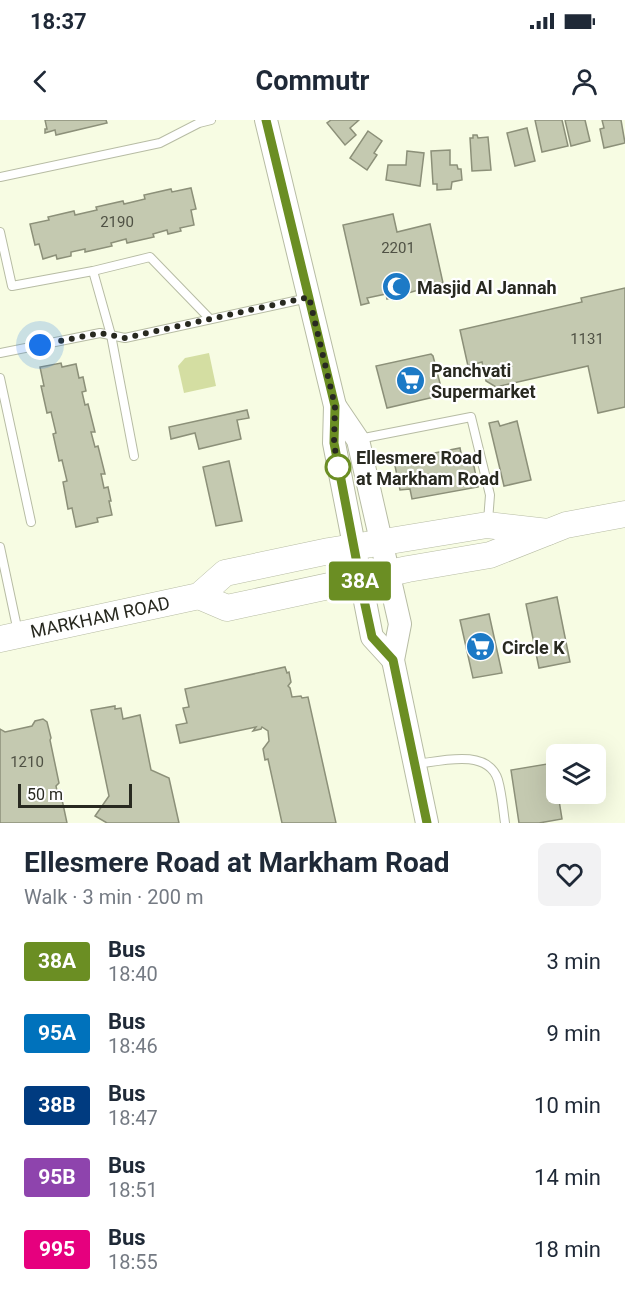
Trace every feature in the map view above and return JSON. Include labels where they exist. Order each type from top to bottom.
[{"type":"main road","points":[[266,120],[335,406],[334,443],[372,637],[393,660]]},
{"type":"main road","points":[[335,406],[358,440],[400,624],[393,660],[427,823]]},
{"type":"main road","points":[[548,532],[487,525],[353,546],[225,573],[200,596],[227,608],[360,579],[490,555],[566,525],[625,514]]},
{"type":"main road","name":"MARKHAM ROAD","points":[[9,637],[200,596]]},
{"type":"lane","points":[[0,177],[160,143],[199,123],[211,120]]},
{"type":"lane","points":[[0,232],[12,286],[150,257],[210,319]]},
{"type":"lane","points":[[93,270],[111,335],[134,456]]},
{"type":"lane","points":[[0,353],[100,333],[125,338],[309,297]]},
{"type":"lane","points":[[0,378],[31,522]]},
{"type":"lane","points":[[358,440],[471,417],[489,495],[487,525]]},
{"type":"lane","points":[[0,547],[9,637]]},
{"type":"lane","points":[[415,764],[469,758],[483,762],[497,778],[505,823]]},
{"type":"green space","points":[[209,353],[216,386],[184,393],[178,366],[185,358]]},
{"type":"building","points":[[45,120],[106,120],[107,123],[56,135],[55,130],[45,133],[47,129]]},
{"type":"building","points":[[331,120],[359,120],[350,128],[356,135],[345,145],[327,123]]},
{"type":"building","points":[[535,120],[562,120],[568,146],[542,152]]},
{"type":"building","points":[[565,120],[585,120],[590,141],[571,146]]},
{"type":"building","points":[[602,120],[621,120],[625,143],[604,148],[600,129],[604,128]]},
{"type":"building","points":[[527,128],[535,161],[515,166],[507,133]]},
{"type":"building","points":[[368,131],[382,141],[374,153],[377,155],[367,170],[350,158]]},
{"type":"building","points":[[473,135],[477,135],[478,138],[488,137],[491,170],[472,171],[470,138],[473,138]]},
{"type":"building","points":[[450,150],[450,165],[457,165],[458,169],[461,169],[462,180],[452,182],[451,189],[437,190],[437,184],[433,184],[431,151]]},
{"type":"building","points":[[407,151],[424,153],[420,186],[386,180],[388,165],[406,165]]},
{"type":"building","points":[[191,188],[196,209],[191,210],[194,225],[180,228],[181,231],[168,234],[167,230],[153,234],[154,237],[127,243],[126,239],[111,243],[112,246],[85,252],[85,249],[71,252],[71,256],[57,259],[56,255],[43,259],[39,244],[35,245],[30,224],[49,220],[48,217],[74,211],[75,215],[97,210],[96,207],[145,199],[144,195],[171,189],[172,192]]},
{"type":"building","points":[[393,214],[397,232],[430,224],[443,283],[387,299],[386,294],[367,298],[369,303],[361,305],[343,225]]},
{"type":"building","points":[[625,288],[625,407],[598,413],[588,366],[496,387],[486,381],[482,362],[468,366],[460,330],[582,302],[581,298]]},
{"type":"building","name":"Panchvati Supermarket","points":[[431,354],[443,395],[387,408],[376,366]]},
{"type":"building","points":[[61,363],[62,367],[76,364],[79,378],[83,377],[86,391],[82,392],[85,405],[88,404],[95,432],[91,432],[95,447],[98,446],[105,474],[101,474],[104,488],[108,487],[111,501],[109,501],[112,515],[97,518],[98,522],[76,527],[72,508],[68,509],[63,482],[67,481],[62,460],[59,461],[51,412],[47,413],[41,386],[44,386],[40,367]]},
{"type":"building","points":[[247,410],[249,418],[237,420],[241,439],[199,449],[195,433],[171,439],[169,427]]},
{"type":"building","points":[[498,421],[500,426],[517,421],[531,480],[504,486],[489,423]]},
{"type":"building","points":[[460,448],[462,458],[472,456],[478,487],[412,499],[410,489],[400,490],[394,461]]},
{"type":"building","points":[[229,461],[242,521],[216,526],[203,467]]},
{"type":"building","points":[[557,597],[570,662],[539,668],[526,604]]},
{"type":"building","name":"Circle K","points":[[489,614],[502,673],[473,678],[460,620]]},
{"type":"building","points":[[285,667],[287,673],[289,672],[291,682],[288,686],[292,697],[308,697],[336,823],[282,823],[268,759],[265,760],[263,749],[269,741],[268,731],[262,727],[253,731],[256,727],[180,743],[176,725],[187,723],[183,708],[189,707],[185,689]]},
{"type":"building","points":[[115,706],[115,709],[121,708],[123,719],[140,715],[151,770],[169,778],[179,823],[107,823],[95,816],[109,796],[91,710]]},
{"type":"building","points":[[43,719],[47,722],[51,738],[59,783],[56,786],[57,791],[60,790],[67,823],[0,823],[0,729],[5,732],[32,726],[35,721]]},
{"type":"building","points":[[546,764],[546,804],[560,804],[562,819],[539,823],[519,823],[511,770]]},
{"type":"bus line","name":"38A","points":[[266,120],[335,406],[334,443],[372,637],[393,660],[427,823]]},
{"type":"place","name":"Masjid Al Jannah","points":[[396,287]]},
{"type":"place","name":"Panchvati Supermarket","points":[[410,380]]},
{"type":"place","name":"Ellesmere Road at Markham Road","points":[[338,467]]},
{"type":"place","name":"Circle K","points":[[481,647]]},
{"type":"route","points":[[40,345],[100,333],[125,338],[309,297],[335,406],[334,443],[338,467]]}]
